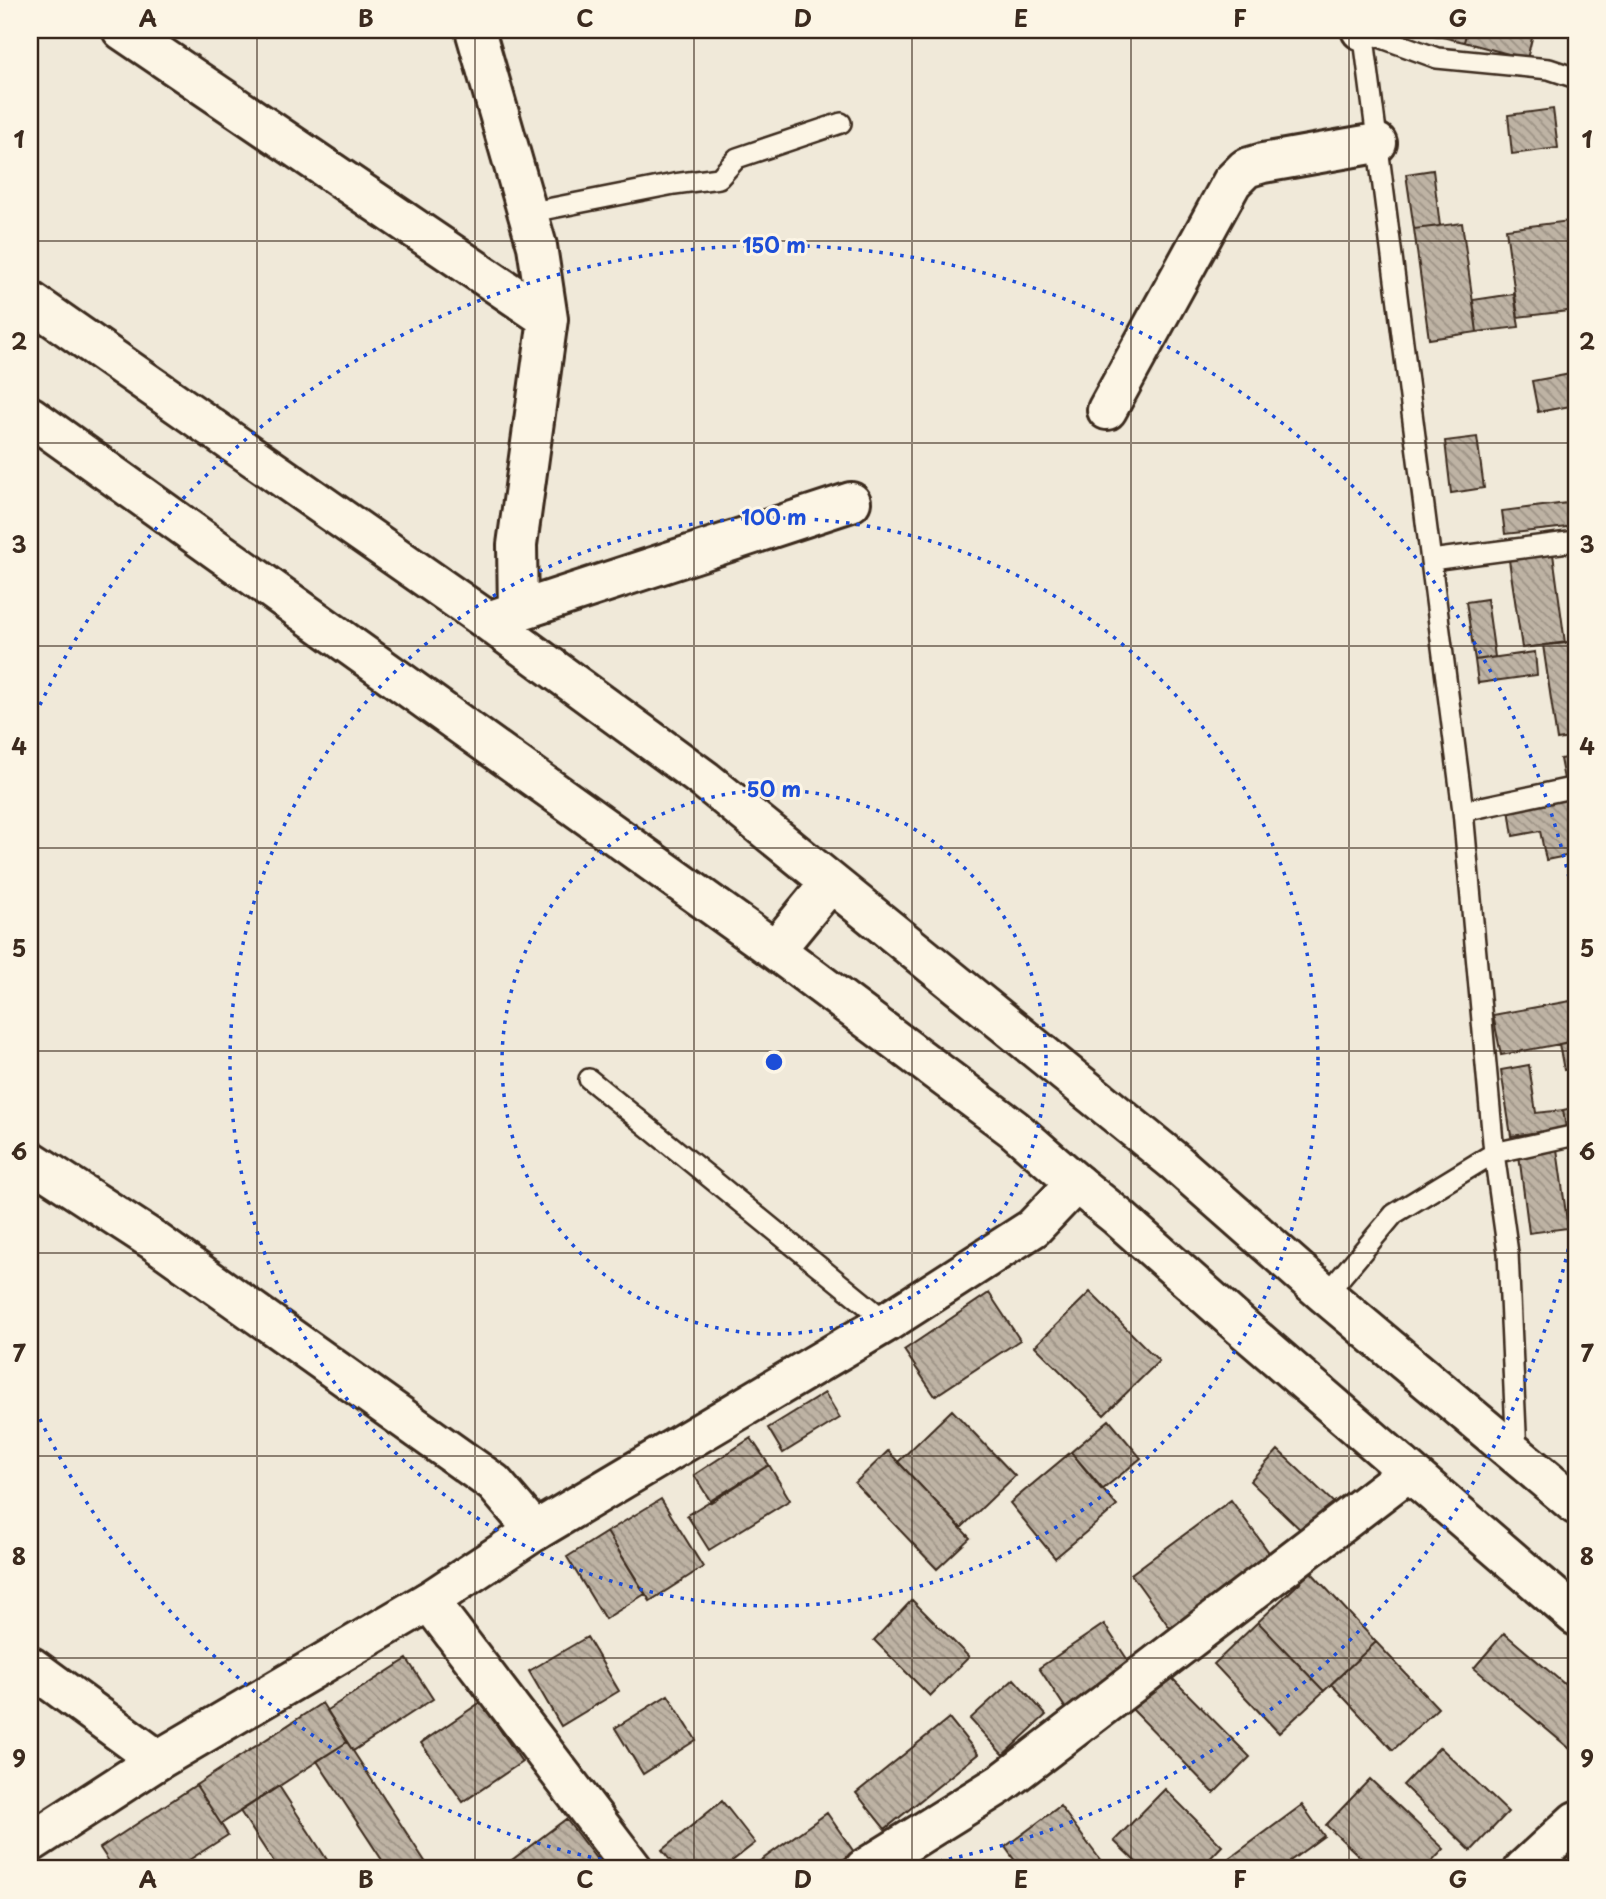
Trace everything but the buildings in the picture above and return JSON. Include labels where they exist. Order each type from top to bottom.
[{"type":"street","points":[[122,30],[548,319]]},
{"type":"street","points":[[475,30],[537,246],[548,319],[517,545],[503,616]]},
{"type":"street","points":[[1107,410],[1232,182],[1246,168],[1377,143]]},
{"type":"street","points":[[30,301],[503,616],[1174,1161],[1326,1295],[1576,1505]]},
{"type":"street","points":[[30,416],[775,950],[1014,1129],[1576,1616]]},
{"type":"street","points":[[503,616],[851,502]]},
{"type":"street","points":[[775,950],[830,883]]},
{"type":"street","points":[[30,1160],[153,1240],[494,1483],[535,1531]]},
{"type":"street","points":[[30,1843],[158,1760],[429,1601],[535,1531],[887,1322],[1033,1228],[1076,1183]]},
{"type":"street","points":[[864,1869],[1002,1783],[1408,1472]]},
{"type":"street","points":[[429,1601],[633,1869]]},
{"type":"street","points":[[30,1666],[158,1760]]},
{"type":"street","points":[[1524,1869],[1576,1821]]},
{"type":"lane","points":[[1517,1455],[1508,1253],[1494,1153],[1463,811],[1362,30],[1437,58],[1549,69],[1576,78]]},
{"type":"lane","points":[[527,213],[674,184],[719,178],[737,158],[841,123]]},
{"type":"lane","points":[[1431,560],[1576,541]]},
{"type":"lane","points":[[1463,811],[1576,787]]},
{"type":"lane","points":[[589,1079],[887,1322]]},
{"type":"lane","points":[[1326,1295],[1394,1214],[1494,1153],[1576,1135]]}]
